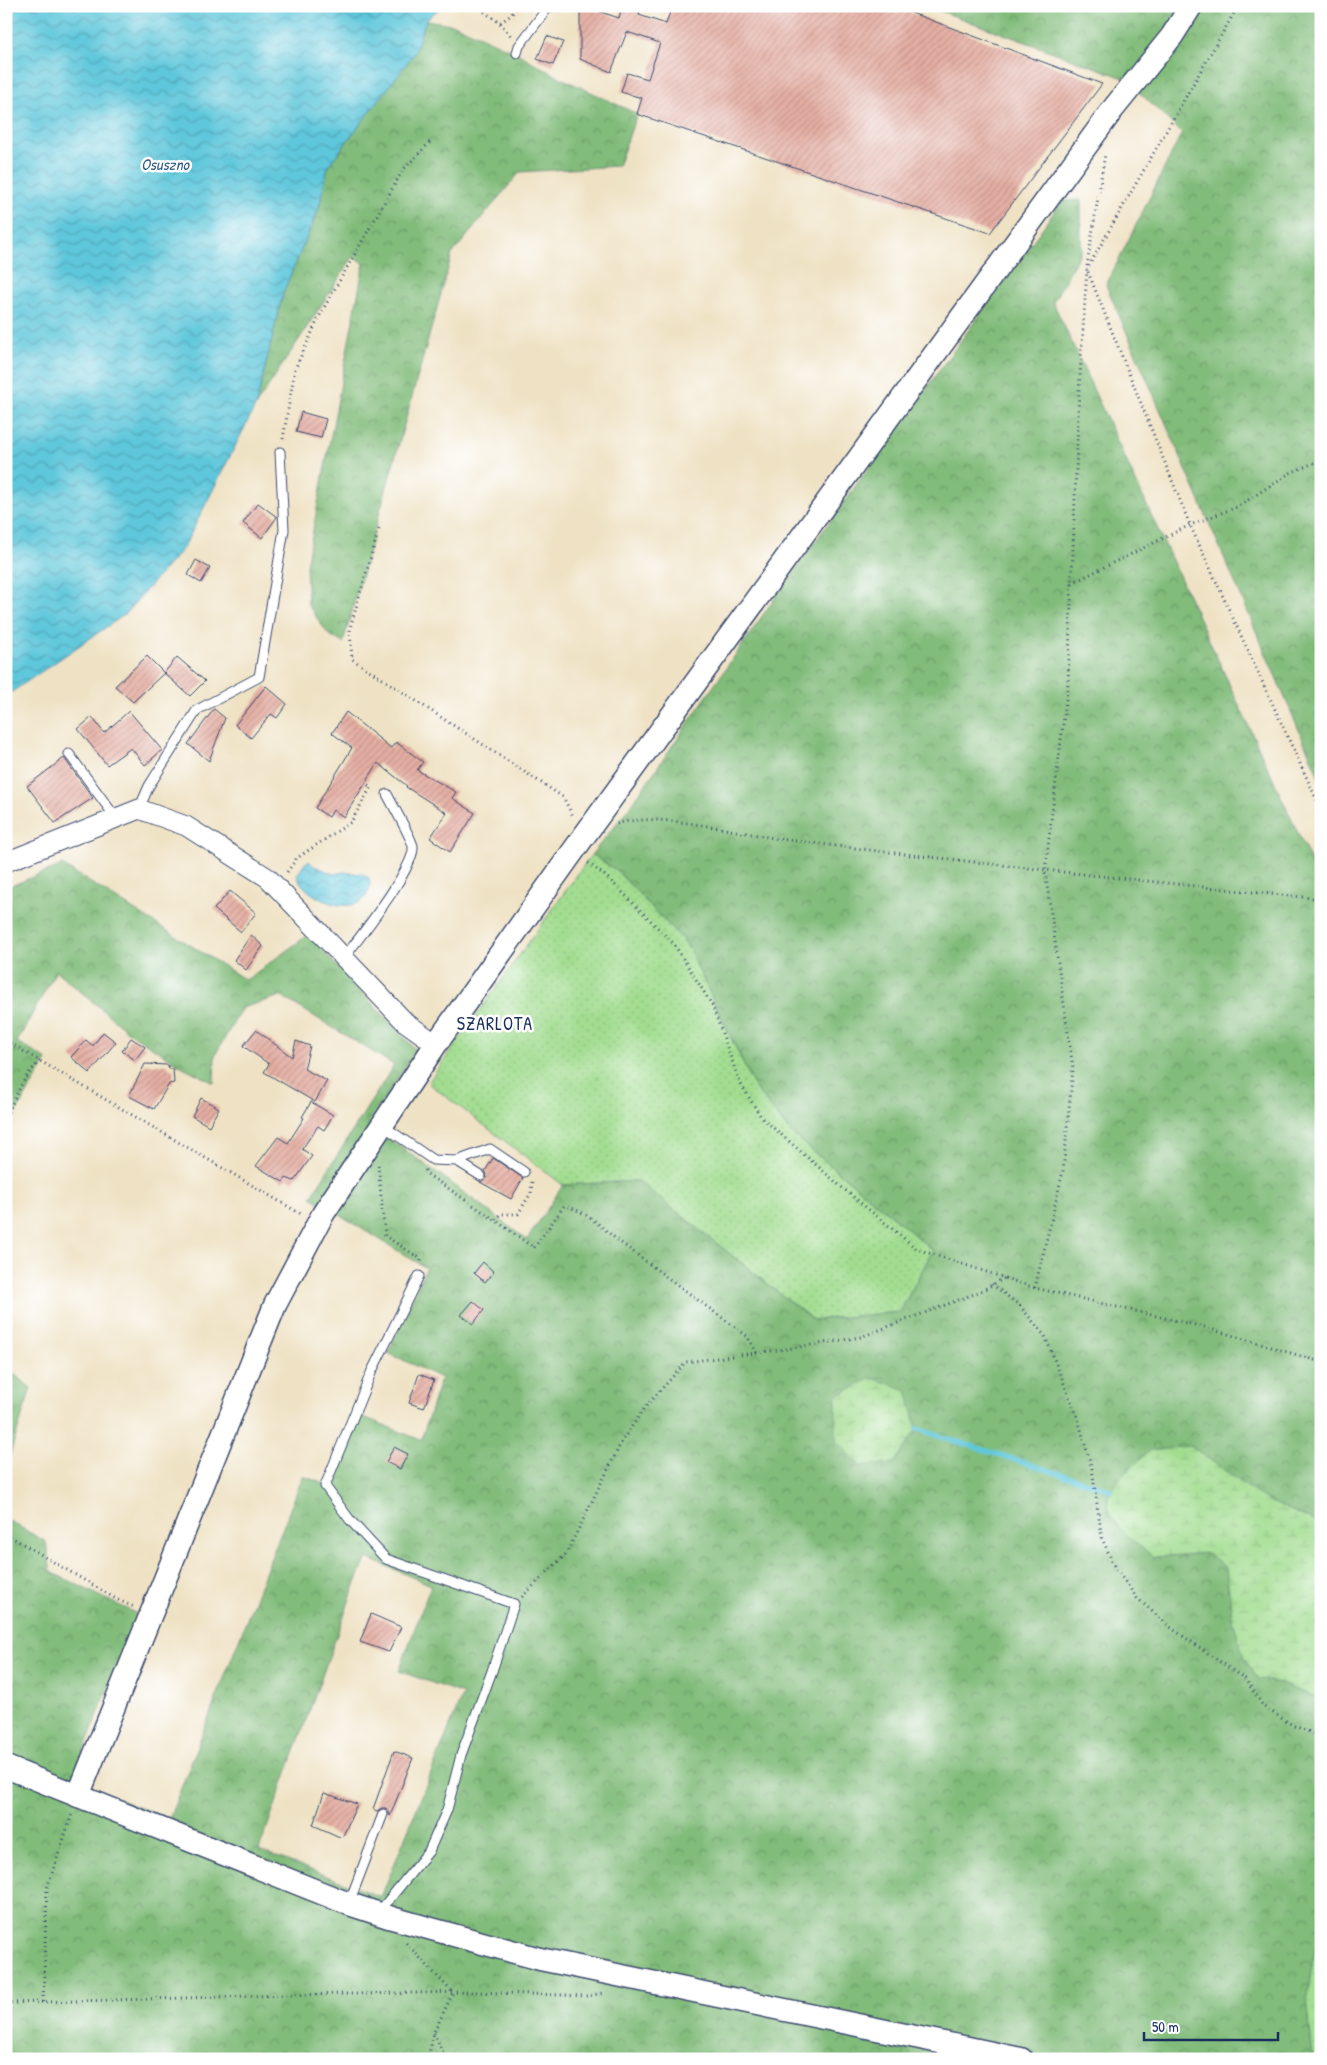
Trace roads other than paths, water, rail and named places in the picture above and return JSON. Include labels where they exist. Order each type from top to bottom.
[{"type":"street","points":[[78,1796],[275,1305],[323,1214],[436,1044],[1081,152],[1172,36],[1191,6]]},
{"type":"street","points":[[6,862],[139,809],[186,826],[268,878],[405,1022],[436,1044]]},
{"type":"street","points":[[6,1768],[378,1914],[540,1959],[1021,2059]]},
{"type":"lane","points":[[517,54],[519,46],[549,6]]},
{"type":"lane","points":[[139,809],[149,786],[197,710],[258,677],[284,530],[280,452]]},
{"type":"lane","points":[[69,754],[116,818]]},
{"type":"lane","points":[[344,958],[398,884],[411,858],[413,847],[388,794]]},
{"type":"lane","points":[[379,1130],[433,1160],[457,1161],[490,1149],[524,1172]]},
{"type":"lane","points":[[457,1161],[481,1176]]},
{"type":"lane","points":[[378,1914],[429,1851],[447,1810],[461,1755],[514,1604],[386,1559],[350,1520],[325,1486],[371,1373],[419,1276]]},
{"type":"lane","points":[[349,1904],[382,1814]]},
{"type":"water","name":"Osuszno","points":[[6,6],[442,6],[426,20],[414,54],[328,166],[319,208],[283,293],[256,405],[184,547],[124,615],[6,696]]},
{"type":"water","points":[[309,861],[314,866],[334,874],[343,872],[362,874],[369,878],[370,885],[366,896],[359,903],[350,905],[339,905],[317,897],[301,883],[297,875],[305,863]]},
{"type":"waterway","points":[[917,1429],[1111,1490]]},
{"type":"district","name":"SZARLOTA","points":[[495,1024]]}]
